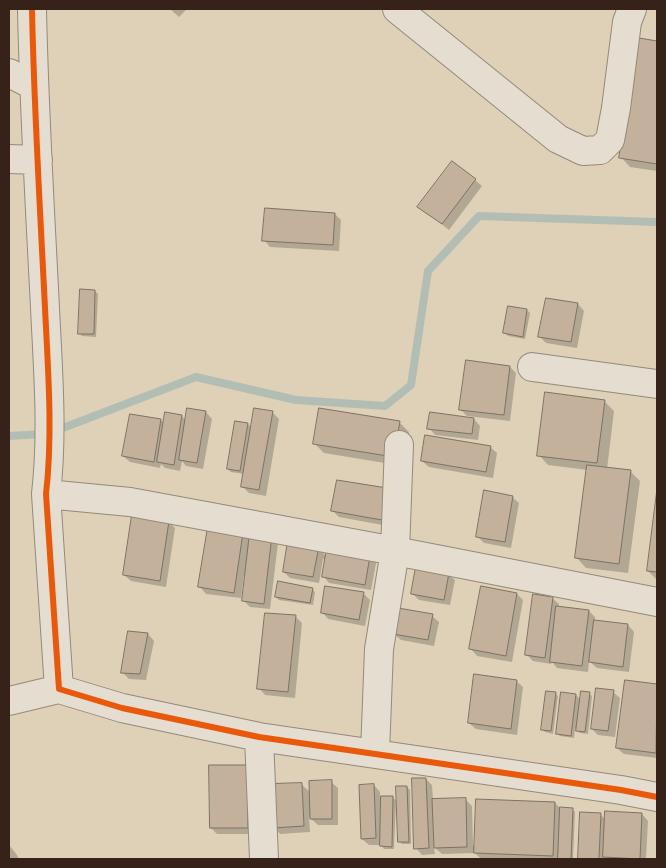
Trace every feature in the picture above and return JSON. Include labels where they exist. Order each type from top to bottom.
[{"type":"street","points":[[32,9],[33,86],[49,393],[50,464],[46,494],[60,689]]},
{"type":"street","points":[[397,9],[558,139],[583,151],[600,150],[610,140],[627,22],[632,9]]},
{"type":"street","points":[[9,73],[33,86]]},
{"type":"street","points":[[9,159],[38,160]]},
{"type":"street","points":[[532,367],[657,384]]},
{"type":"street","points":[[376,753],[379,650],[395,551],[399,445]]},
{"type":"street","points":[[46,494],[130,502],[657,602]]},
{"type":"street","points":[[9,701],[60,689],[122,708],[259,736],[657,797]]},
{"type":"street","points":[[259,736],[264,859]]},
{"type":"building","points":[[639,38],[657,41],[657,164],[619,158]]},
{"type":"building","points":[[452,161],[476,179],[442,224],[417,207]]},
{"type":"building","points":[[265,208],[335,213],[333,245],[262,241]]},
{"type":"building","points":[[80,289],[95,290],[94,334],[78,334]]},
{"type":"building","points":[[546,298],[578,303],[571,342],[538,337]]},
{"type":"building","points":[[508,306],[527,309],[523,337],[503,333]]},
{"type":"building","points":[[466,360],[510,366],[504,415],[459,410]]},
{"type":"building","points":[[545,392],[605,400],[597,463],[537,456]]},
{"type":"building","points":[[187,408],[206,411],[197,463],[179,460]]},
{"type":"building","points":[[254,408],[273,411],[259,490],[241,487]]},
{"type":"building","points":[[319,408],[400,421],[394,457],[313,444]]},
{"type":"building","points":[[165,412],[182,415],[174,465],[157,462]]},
{"type":"building","points":[[430,412],[474,418],[472,434],[427,429]]},
{"type":"building","points":[[130,414],[161,419],[154,462],[122,456]]},
{"type":"building","points":[[235,421],[248,423],[240,471],[227,469]]},
{"type":"building","points":[[425,435],[491,446],[486,472],[421,461]]},
{"type":"building","points":[[587,465],[631,470],[619,564],[575,558]]},
{"type":"building","points":[[337,480],[387,488],[382,520],[331,511]]},
{"type":"building","points":[[657,489],[657,572],[647,571]]},
{"type":"building","points":[[484,490],[513,496],[505,542],[476,537]]},
{"type":"building","points":[[132,515],[169,521],[160,581],[123,575]]},
{"type":"building","points":[[208,527],[243,533],[234,593],[198,587]]},
{"type":"building","points":[[250,532],[272,535],[264,604],[242,601]]},
{"type":"building","points":[[288,541],[319,546],[313,577],[283,572]]},
{"type":"building","points":[[328,542],[371,550],[365,585],[322,577]]},
{"type":"building","points":[[416,567],[449,573],[444,600],[411,594]]},
{"type":"building","points":[[278,581],[313,588],[310,603],[275,597]]},
{"type":"building","points":[[325,586],[364,592],[359,620],[321,613]]},
{"type":"building","points":[[481,586],[517,593],[506,656],[469,649]]},
{"type":"building","points":[[533,594],[553,597],[545,658],[525,655]]},
{"type":"building","points":[[556,606],[589,610],[582,666],[550,662]]},
{"type":"building","points":[[398,608],[433,614],[428,640],[393,634]]},
{"type":"building","points":[[265,613],[296,615],[288,692],[257,689]]},
{"type":"building","points":[[594,620],[628,624],[623,667],[589,662]]},
{"type":"building","points":[[128,631],[148,633],[140,674],[121,673]]},
{"type":"building","points":[[474,674],[517,680],[511,729],[468,723]]},
{"type":"building","points":[[625,680],[657,684],[656,753],[616,748]]},
{"type":"building","points":[[596,688],[614,690],[608,731],[591,729]]},
{"type":"building","points":[[546,691],[556,692],[551,731],[541,730]]},
{"type":"building","points":[[581,691],[590,692],[585,732],[576,731]]},
{"type":"building","points":[[561,692],[576,694],[571,736],[556,734]]},
{"type":"building","points":[[209,765],[247,765],[248,828],[210,828]]},
{"type":"building","points":[[412,778],[426,778],[429,848],[414,849]]},
{"type":"building","points":[[332,780],[332,819],[310,819],[309,781]]},
{"type":"building","points":[[302,783],[304,826],[273,828],[271,784]]},
{"type":"building","points":[[374,784],[376,838],[361,839],[359,785]]},
{"type":"building","points":[[396,786],[407,786],[409,842],[398,842]]},
{"type":"building","points":[[381,796],[393,796],[392,847],[380,846]]},
{"type":"building","points":[[466,798],[467,847],[434,848],[432,799]]},
{"type":"building","points":[[476,799],[555,802],[553,856],[474,853]]},
{"type":"building","points":[[560,807],[573,808],[571,859],[558,859]]},
{"type":"building","points":[[605,811],[642,813],[640,859],[603,857]]},
{"type":"building","points":[[580,812],[601,813],[599,859],[578,859]]},
{"type":"waterway","points":[[55,431],[196,377],[296,400],[385,406],[411,385],[428,271],[479,216],[657,222]]},
{"type":"waterway","points":[[9,436],[44,434]]},
{"type":"cycle path","points":[[32,9],[49,401],[49,448],[46,494],[59,689],[122,708],[259,737],[621,790],[657,797]]}]
